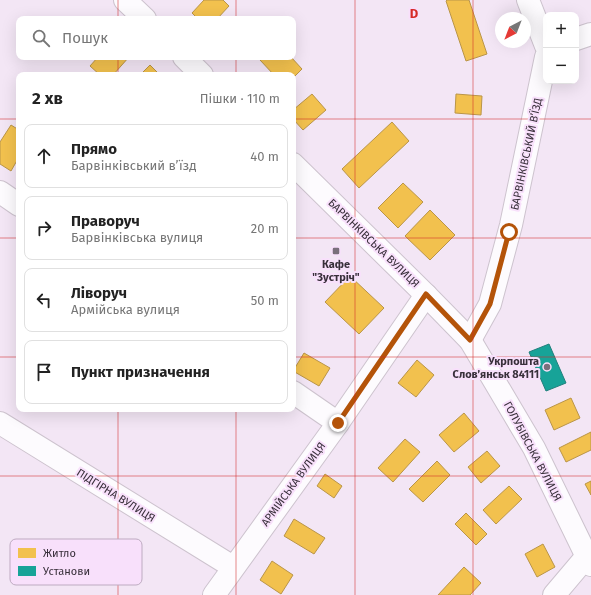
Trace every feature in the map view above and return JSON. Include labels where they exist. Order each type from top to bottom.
[{"type":"street","points":[[125,0],[142,16]]},
{"type":"street","points":[[528,0],[543,38]]},
{"type":"street","points":[[579,38],[591,34]]},
{"type":"street","points":[[187,60],[199,72]]},
{"type":"street","name":"БАРВІНКІВСЬКИЙ В’ЇЗД","points":[[470,340],[490,304],[511,225],[543,70]]},
{"type":"street","name":"БАРВІНКІВСЬКА ВУЛИЦЯ","points":[[296,167],[426,294],[470,340]]},
{"type":"street","points":[[0,192],[16,203]]},
{"type":"street","name":"АРМІЙСЬКА ВУЛИЦЯ","points":[[214,595],[338,423],[426,294]]},
{"type":"street","name":"ГОЛУБІВСЬКА ВУЛИЦЯ","points":[[470,340],[534,448],[589,560]]},
{"type":"street","points":[[296,394],[338,423]]},
{"type":"street","name":"ПІДГІРНА ВУЛИЦЯ","points":[[0,424],[233,567]]},
{"type":"street","points":[[554,595],[589,560]]},
{"type":"building: Житло","points":[[204,0],[223,0],[229,6],[220,16],[195,16],[192,13]]},
{"type":"building: Житло","points":[[469,0],[487,54],[466,61],[446,1]]},
{"type":"building: Житло","points":[[95,60],[126,60],[116,72],[97,72],[90,66]]},
{"type":"building: Житло","points":[[260,60],[294,60],[302,69],[296,75],[296,72],[271,72]]},
{"type":"building: Житло","points":[[150,65],[157,72],[143,72]]},
{"type":"building: Житло","points":[[312,94],[326,110],[303,130],[296,122],[296,107]]},
{"type":"building: Житло","points":[[456,94],[482,96],[481,115],[455,113]]},
{"type":"building: Житло","points":[[392,122],[409,141],[359,188],[342,169]]},
{"type":"building: Житло","points":[[11,125],[16,128],[16,162],[11,171],[0,164],[0,142]]},
{"type":"building: Житло","points":[[403,183],[423,202],[398,228],[378,208]]},
{"type":"building: Житло","points":[[430,210],[455,235],[430,260],[405,236]]},
{"type":"building: Житло","points":[[350,276],[384,308],[359,334],[325,302]]},
{"type":"building: Житло","points":[[304,353],[330,368],[319,386],[296,373],[296,366]]},
{"type":"building: Житло","points":[[417,360],[434,375],[416,397],[398,383]]},
{"type":"building: Житло","points":[[571,398],[580,418],[554,430],[545,410]]},
{"type":"building: Житло","points":[[464,413],[479,431],[454,452],[439,435]]},
{"type":"building: Житло","points":[[591,432],[591,450],[566,462],[559,448]]},
{"type":"building: Житло","points":[[405,439],[420,452],[393,482],[378,468]]},
{"type":"building: Житло","points":[[487,451],[500,466],[481,483],[468,467]]},
{"type":"building: Житло","points":[[437,461],[450,475],[423,502],[409,489]]},
{"type":"building: Житло","points":[[325,474],[342,486],[334,498],[317,486]]},
{"type":"building: Житло","points":[[591,481],[591,495],[585,484]]},
{"type":"building: Житло","points":[[509,486],[522,499],[496,524],[483,510]]},
{"type":"building: Житло","points":[[466,513],[487,534],[476,545],[455,524]]},
{"type":"building: Житло","points":[[294,519],[325,538],[314,554],[284,536]]},
{"type":"building: Житло","points":[[543,544],[555,567],[537,577],[525,554]]},
{"type":"building: Житло","points":[[272,561],[293,575],[281,594],[260,580]]},
{"type":"building: Житло","points":[[464,567],[481,583],[470,595],[438,595]]},
{"type":"building: Установи","name":"Укрпошта Слов’янськ 84111","points":[[549,344],[566,383],[546,391],[529,352]]},
{"type":"place","name":"Кафе \"Зустріч\"","points":[[336,251]]},
{"type":"place","name":"Укрпошта Слов’янськ 84111","points":[[547,367]]},
{"type":"route","points":[[338,423],[426,294],[470,340],[490,304],[509,232]]}]
